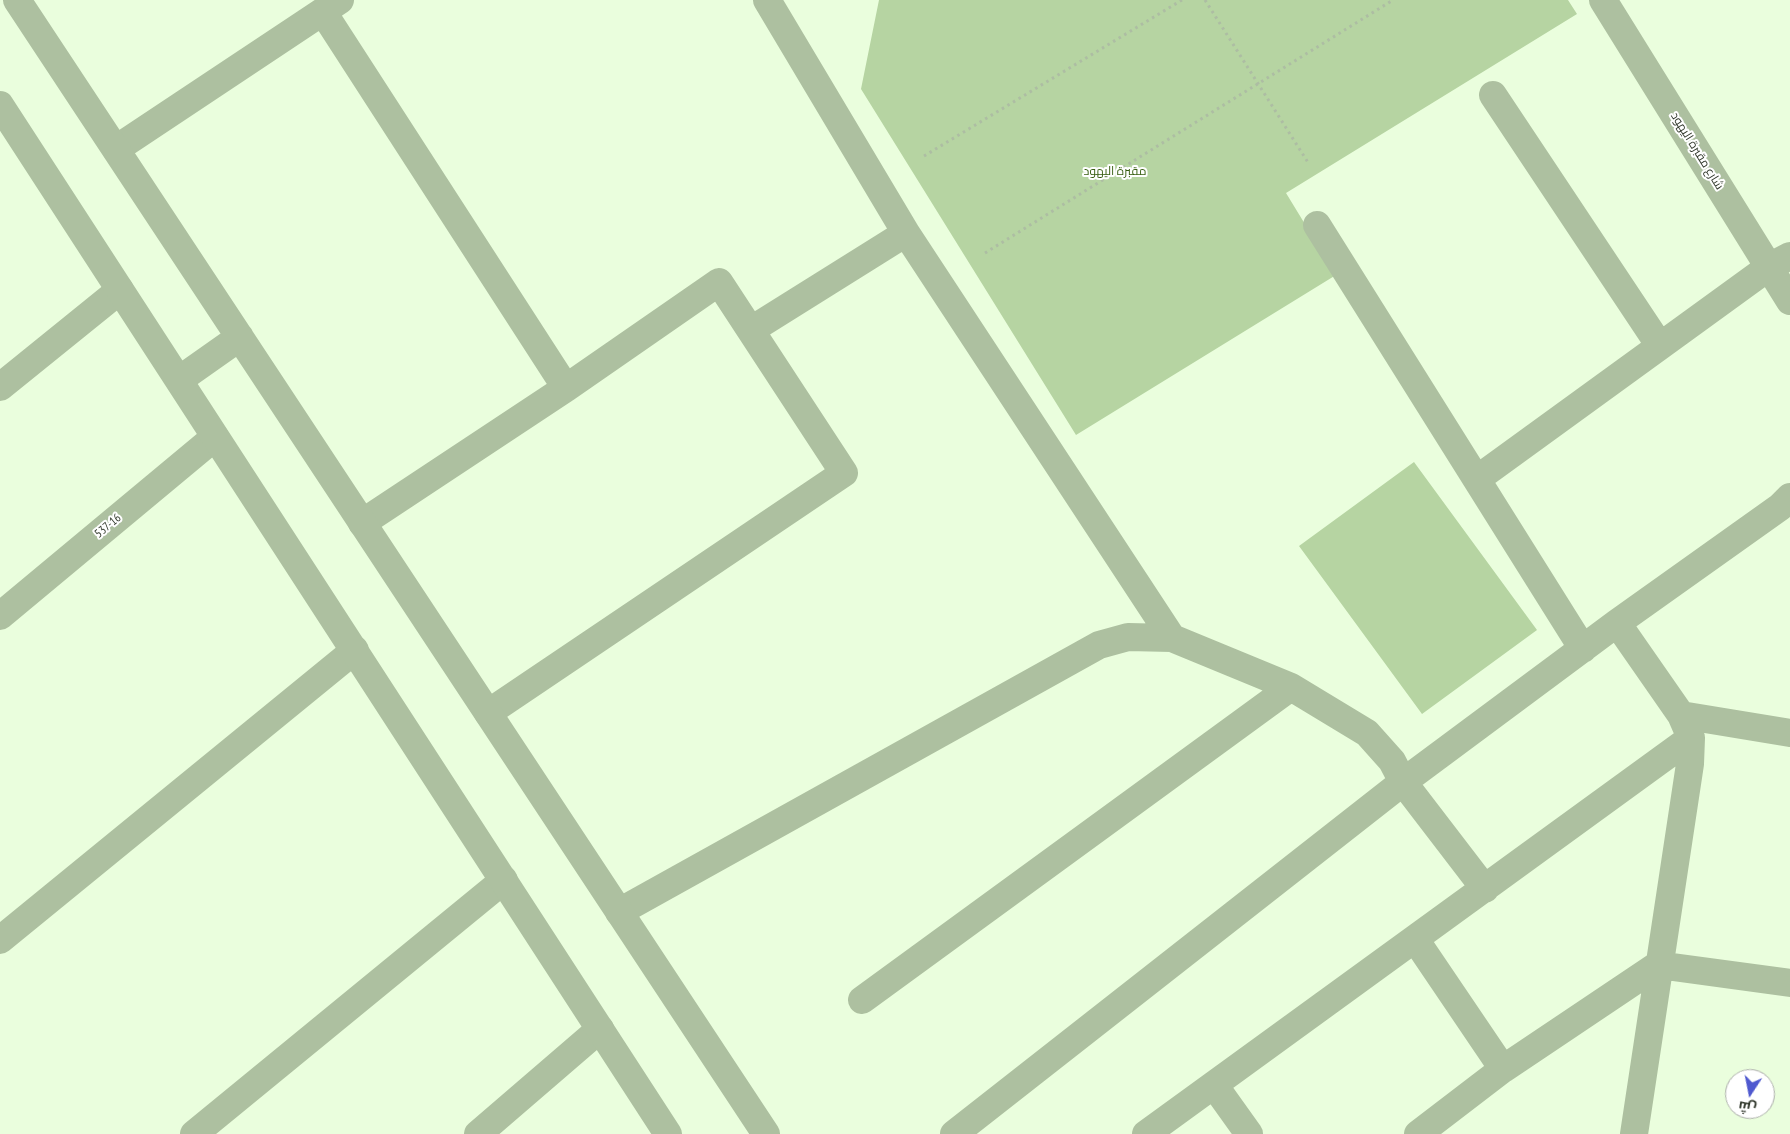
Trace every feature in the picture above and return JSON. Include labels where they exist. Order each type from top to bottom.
[{"type":"street","points":[[17,0],[766,1134]]},
{"type":"street","points":[[767,0],[906,232],[1172,638]]},
{"type":"street","name":"شارع مقبرة اليهود","points":[[1603,0],[1779,262],[1790,301]]},
{"type":"street","points":[[116,149],[331,6],[566,388]]},
{"type":"street","points":[[1493,95],[1660,346]]},
{"type":"street","points":[[0,105],[668,1134]]},
{"type":"street","points":[[1317,225],[1583,648]]},
{"type":"street","points":[[751,330],[906,232]]},
{"type":"street","points":[[1477,479],[1779,262]]},
{"type":"street","points":[[362,523],[566,388],[719,282],[751,330],[844,473],[488,713]]},
{"type":"street","points":[[0,387],[120,290]]},
{"type":"street","points":[[179,380],[240,337]]},
{"type":"street","name":"537-16","points":[[0,616],[215,437]]},
{"type":"street","points":[[954,1134],[1403,782],[1790,497]]},
{"type":"street","points":[[1618,623],[1686,727],[1690,764],[1658,965],[1634,1134]]},
{"type":"street","points":[[619,912],[1099,645],[1128,637],[1172,638],[1291,686],[1367,733],[1392,762],[1403,782],[1485,889]]},
{"type":"street","points":[[0,940],[355,650]]},
{"type":"street","points":[[862,1000],[1291,686]]},
{"type":"street","points":[[1146,1134],[1485,889],[1686,727],[1790,733]]},
{"type":"street","points":[[194,1134],[504,880]]},
{"type":"street","points":[[1415,939],[1503,1069]]},
{"type":"street","points":[[1418,1134],[1503,1069],[1658,965],[1790,983]]},
{"type":"street","points":[[478,1134],[600,1029]]},
{"type":"street","points":[[1214,1085],[1249,1134]]},
{"type":"path","points":[[924,156],[1182,0]]},
{"type":"path","points":[[1205,0],[1309,164]]},
{"type":"path","points":[[985,253],[1393,0]]},
{"type":"green space","name":"مقبرة اليهود","points":[[879,0],[1568,0],[1577,14],[1286,193],[1336,275],[1076,435],[861,89]]},
{"type":"green space","points":[[1414,462],[1537,630],[1422,714],[1299,546]]}]
